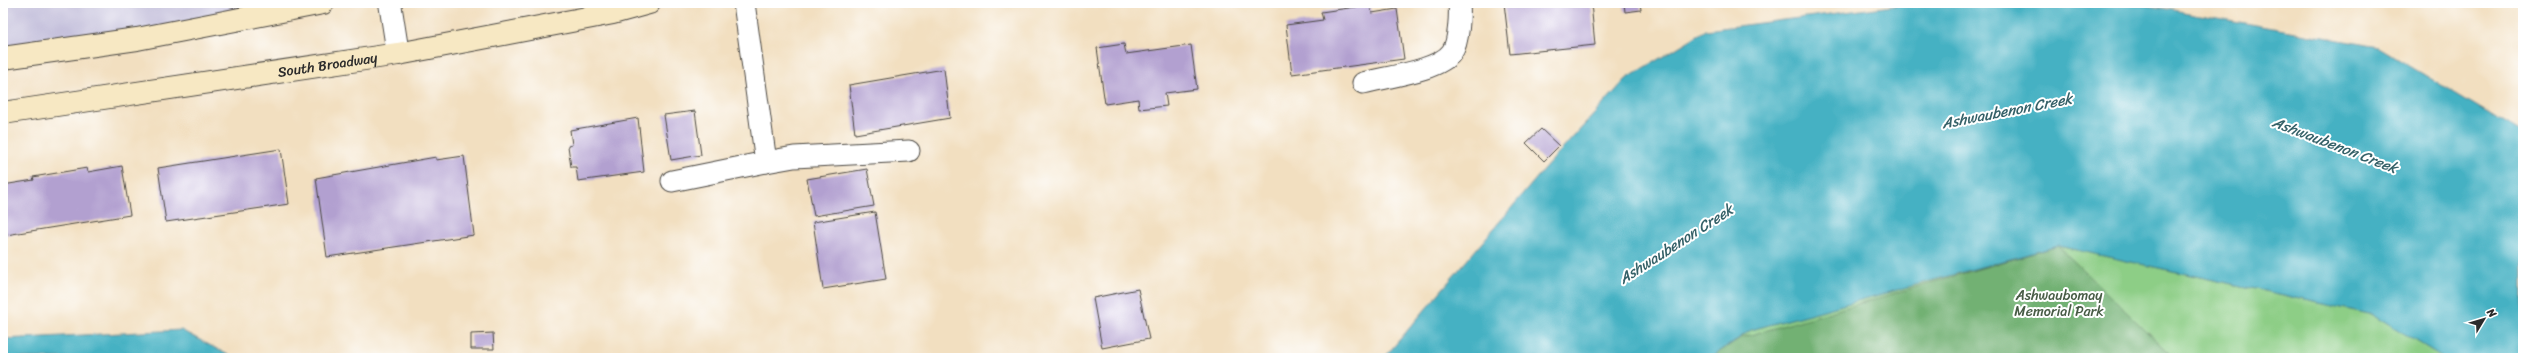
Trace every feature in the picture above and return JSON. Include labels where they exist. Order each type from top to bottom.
[{"type":"street","points":[[3,58],[137,39],[323,3]]},
{"type":"street","points":[[390,3],[398,54]]},
{"type":"street","name":"South Broadway","points":[[3,113],[398,54],[613,13],[649,3]]},
{"type":"lane","points":[[744,3],[766,162]]},
{"type":"lane","points":[[1363,83],[1434,66],[1452,52],[1460,17],[1459,3]]},
{"type":"lane","points":[[672,181],[794,157],[909,151]]},
{"type":"shaded area","points":[[3,3],[323,3],[3,58]]},
{"type":"green space","name":"Ashwaubomay Memorial Park","points":[[2058,246],[2374,315],[2444,358],[1710,358],[1751,330]]},
{"type":"green space","points":[[2058,246],[2174,358],[1710,358],[1740,338]]},
{"type":"water","name":"Ashwaubenon Creek","points":[[1915,3],[2134,3],[2378,47],[2523,134],[2523,358],[2444,358],[2374,315],[2058,246],[1751,330],[1710,358],[1384,358],[1545,168],[1626,79],[1706,30]]},
{"type":"water","points":[[181,330],[234,358],[3,358],[3,339]]},
{"type":"building","points":[[1504,3],[1591,3],[1595,45],[1510,54]]},
{"type":"building","points":[[1624,3],[1640,3],[1641,10],[1625,12]]},
{"type":"building","points":[[1370,5],[1372,13],[1397,9],[1404,59],[1292,74],[1286,25],[1323,20],[1321,12]]},
{"type":"building","points":[[1124,44],[1126,54],[1191,45],[1197,89],[1165,93],[1167,106],[1139,109],[1138,99],[1105,104],[1097,48]]},
{"type":"building","points":[[944,69],[950,118],[855,134],[849,85]]},
{"type":"building","points":[[695,111],[701,155],[671,160],[664,115]]},
{"type":"building","points":[[638,118],[644,172],[578,181],[576,167],[571,167],[568,146],[572,145],[570,130]]},
{"type":"building","points":[[1541,129],[1559,146],[1544,161],[1526,143]]},
{"type":"building","points":[[281,149],[289,204],[166,222],[158,168]]},
{"type":"building","points":[[464,156],[474,235],[327,257],[316,178],[436,157],[436,160]]},
{"type":"building","points":[[122,166],[130,215],[6,235],[3,216],[3,185],[34,180],[33,177],[87,168],[88,172]]},
{"type":"building","points":[[867,169],[874,206],[814,216],[807,179]]},
{"type":"building","points":[[875,212],[886,279],[823,289],[813,222]]},
{"type":"building","points":[[1138,289],[1149,339],[1102,348],[1093,298]]},
{"type":"building","points":[[493,333],[494,349],[471,349],[471,334]]}]
